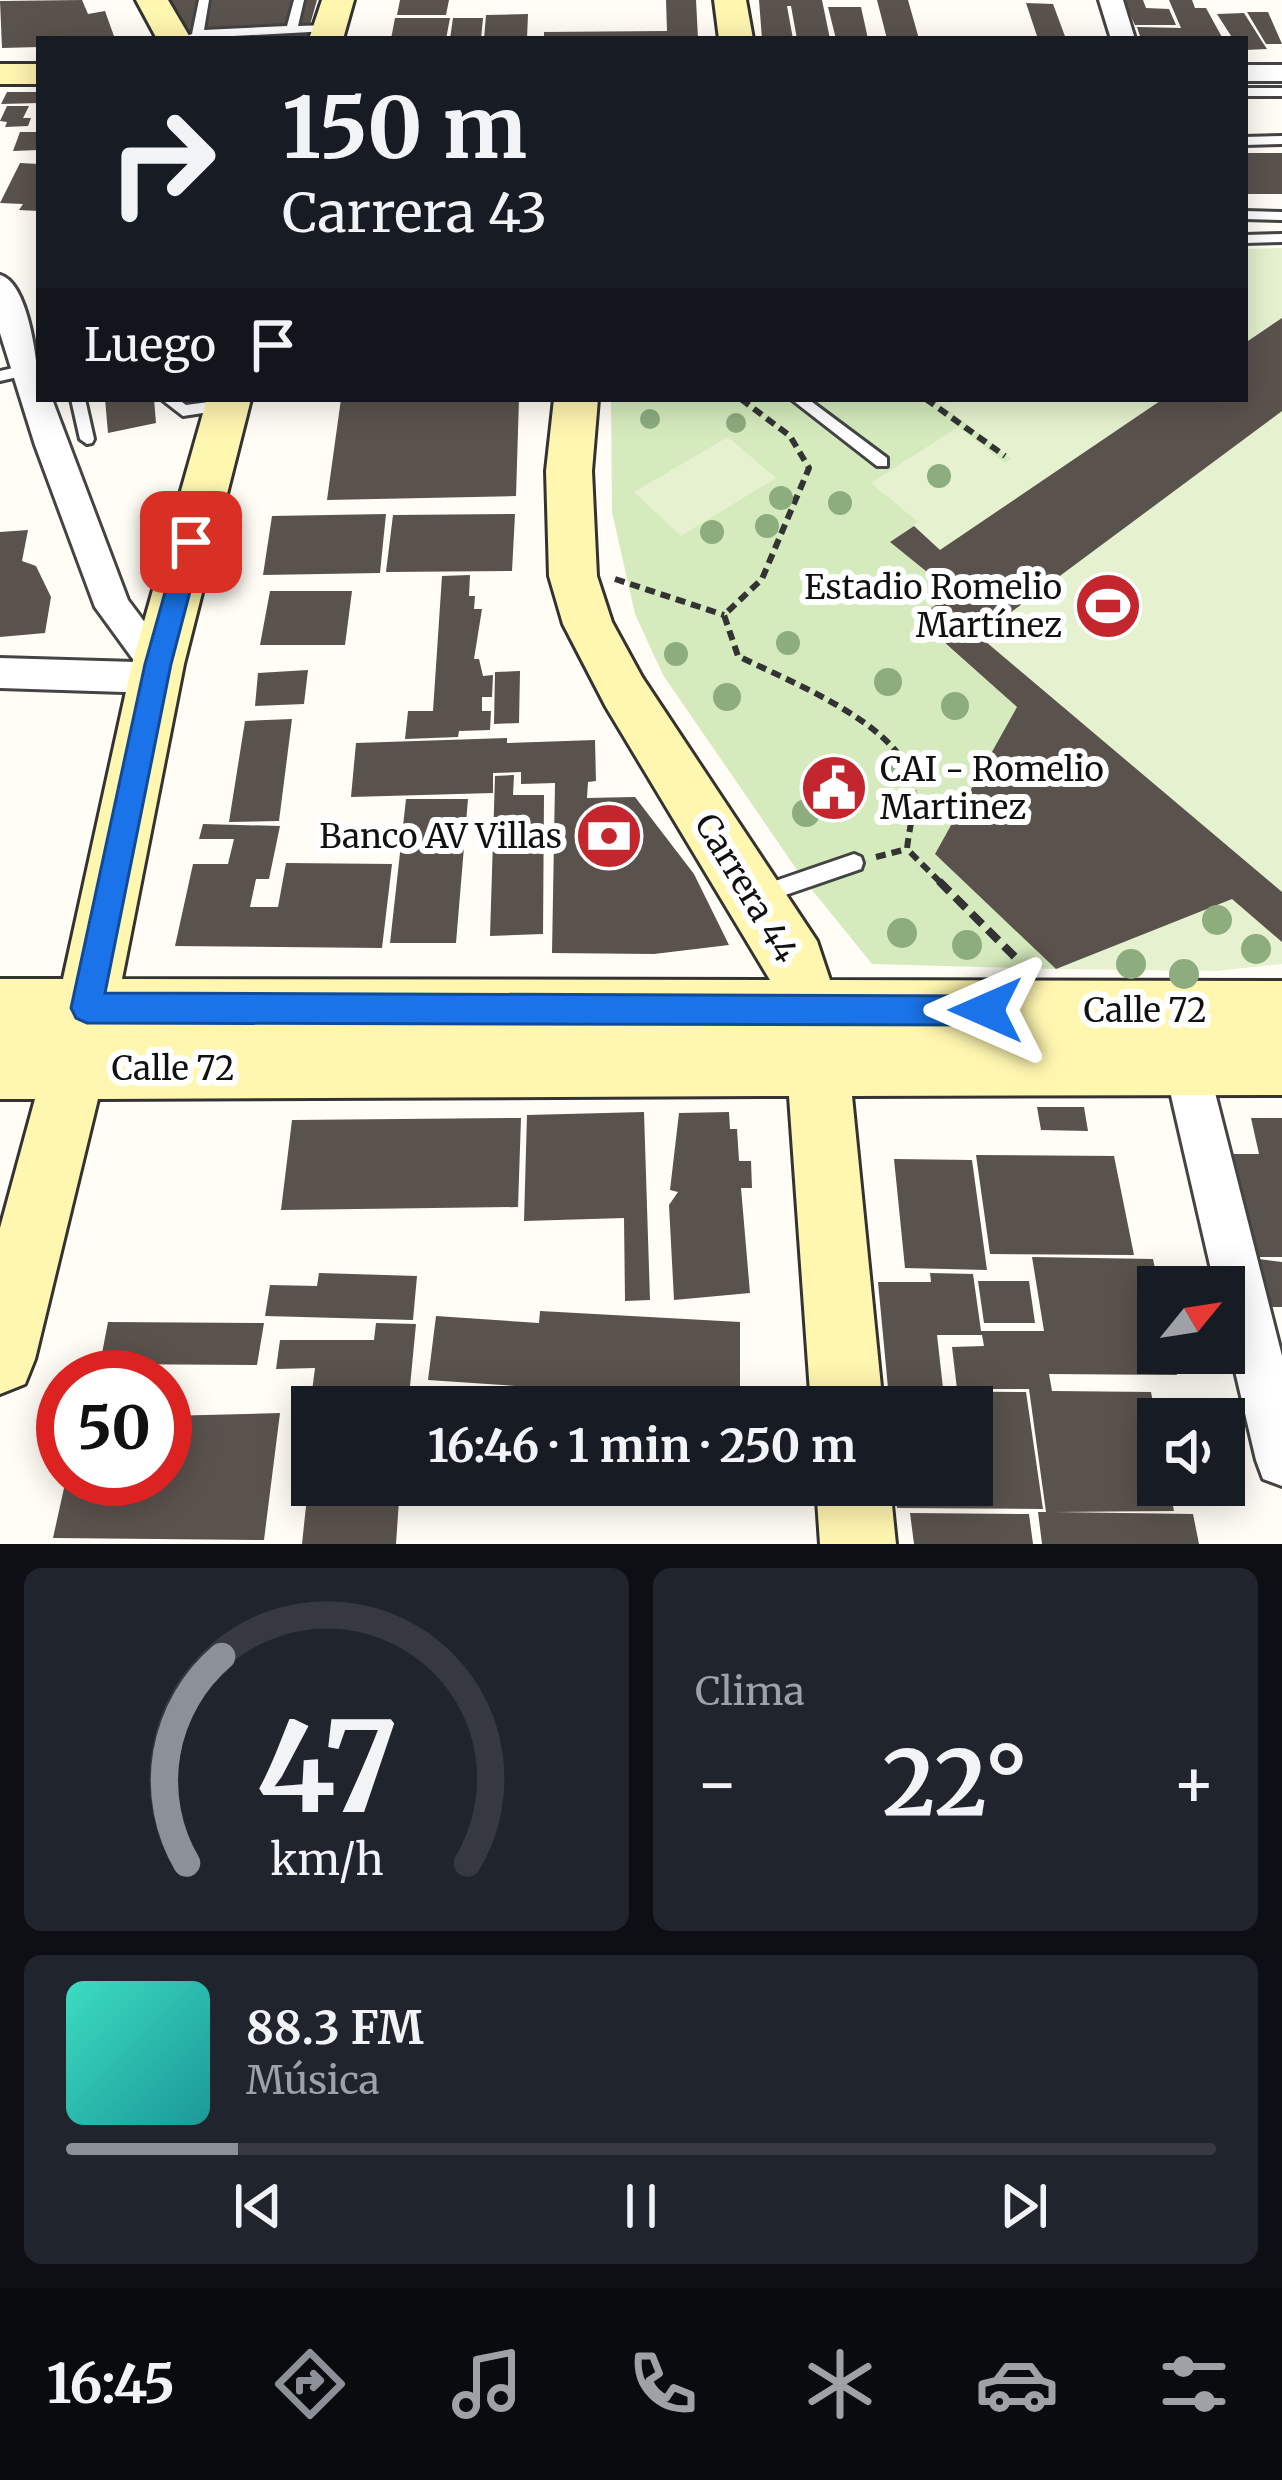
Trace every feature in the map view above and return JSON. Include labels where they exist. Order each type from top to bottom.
[{"type":"street","points":[[152,0],[183,36]]},
{"type":"street","points":[[730,0],[736,36]]},
{"type":"street","points":[[1111,0],[1122,36]]},
{"type":"street","points":[[1248,73],[1282,73]]},
{"type":"street","points":[[0,74],[36,74]]},
{"type":"street","points":[[0,285],[17,362],[113,607],[156,671]]},
{"type":"street","points":[[0,1359],[80,1038],[156,671],[228,402]]},
{"type":"street","name":"Carrera 44","points":[[576,402],[568,471],[573,576],[588,624],[624,692],[796,961],[812,1038],[845,1386]]},
{"type":"street","points":[[0,673],[156,671]]},
{"type":"street","name":"Calle 72","points":[[0,1008],[80,1038],[812,1038],[1282,1010]]},
{"type":"street","name":"Calle 72","points":[[0,1068],[80,1038]]},
{"type":"street","name":"Calle 72","points":[[812,1038],[1186,1064],[1282,1064]]},
{"type":"street","points":[[1186,1064],[1282,1460]]},
{"type":"street","points":[[855,1506],[858,1544]]},
{"type":"lane","points":[[186,36],[204,0]]},
{"type":"lane","points":[[292,29],[299,0]]},
{"type":"lane","points":[[204,36],[331,22]]},
{"type":"lane","points":[[1248,92],[1282,92]]},
{"type":"lane","points":[[1248,141],[1282,140]]},
{"type":"lane","points":[[1248,203],[1282,203]]},
{"type":"lane","points":[[1248,215],[1282,216]]},
{"type":"lane","points":[[1248,239],[1282,238]]},
{"type":"lane","points":[[79,402],[87,440]]},
{"type":"lane","points":[[172,402],[183,411],[228,402]]},
{"type":"lane","points":[[802,402],[882,462]]},
{"type":"lane","points":[[757,896],[854,863]]},
{"type":"path","points":[[724,615],[762,579],[808,468],[804,450],[791,434],[745,402]]},
{"type":"path","points":[[930,402],[1005,456]]},
{"type":"path","points":[[606,575],[724,615]]},
{"type":"path","points":[[724,615],[738,656],[876,731],[900,752],[912,781],[908,849],[1022,964]]},
{"type":"green space","name":"Estadio Romelio Martínez","points":[[1282,248],[1282,964],[1216,971],[1056,969],[935,854],[1017,707],[917,618],[952,593],[890,542],[918,522],[871,483],[958,427],[1005,463],[1012,459],[939,402],[1248,402],[1248,249]]},
{"type":"green space","points":[[611,402],[939,402],[1013,458],[891,542],[953,593],[917,619],[1017,707],[1056,969],[872,964],[804,880],[663,675],[635,614],[612,512]]},
{"type":"green space","points":[[728,437],[776,478],[681,536],[634,492]]},
{"type":"building","points":[[82,0],[88,14],[105,11],[114,36],[36,36],[36,47],[2,48],[0,1]]},
{"type":"building","points":[[162,0],[317,0],[307,36],[184,36]]},
{"type":"building","points":[[400,0],[449,0],[446,15],[397,15]]},
{"type":"building","points":[[666,0],[696,0],[698,36],[544,36],[544,32],[667,31]]},
{"type":"building","points":[[759,0],[822,0],[829,36],[796,36],[791,6],[787,6],[792,36],[762,36]]},
{"type":"building","points":[[877,0],[908,0],[918,36],[886,36]]},
{"type":"building","points":[[1123,0],[1143,0],[1146,8],[1169,9],[1176,25],[1135,25]]},
{"type":"building","points":[[1169,0],[1192,0],[1195,8],[1206,8],[1221,36],[1140,36],[1137,27],[1181,28]]},
{"type":"building","points":[[1026,3],[1053,4],[1065,36],[1037,36]]},
{"type":"building","points":[[828,7],[861,7],[867,36],[835,36]]},
{"type":"building","points":[[1247,12],[1268,12],[1282,44],[1266,44]]},
{"type":"building","points":[[1244,13],[1267,49],[1248,50],[1248,36],[1231,36],[1217,14]]},
{"type":"building","points":[[528,14],[527,36],[484,36],[486,15]]},
{"type":"building","points":[[395,18],[450,18],[447,36],[392,36]]},
{"type":"building","points":[[453,18],[483,18],[481,36],[450,36]]},
{"type":"building","points":[[7,92],[36,92],[36,103],[1,104]]},
{"type":"building","points":[[7,106],[29,106],[23,118],[31,118],[28,126],[5,127],[7,122],[0,121]]},
{"type":"building","points":[[20,132],[36,132],[36,150],[13,151]]},
{"type":"building","points":[[1248,153],[1282,153],[1282,194],[1248,194]]},
{"type":"building","points":[[20,163],[36,164],[36,211],[19,210],[23,204],[0,203]]},
{"type":"building","points":[[1282,318],[1282,411],[979,636],[1282,892],[1282,942],[1232,899],[1056,969],[935,854],[1017,707],[917,618],[953,593],[890,542],[914,526],[940,550],[1159,402],[1248,402],[1248,341]]},
{"type":"building","points":[[105,402],[154,402],[156,423],[108,433]]},
{"type":"building","points":[[341,402],[519,402],[516,496],[327,500]]},
{"type":"building","points":[[386,514],[380,573],[263,575],[272,516]]},
{"type":"building","points":[[515,514],[512,571],[386,572],[393,515]]},
{"type":"building","points":[[28,530],[22,561],[36,566],[51,597],[45,633],[0,637],[0,532]]},
{"type":"building","points":[[470,575],[469,596],[475,596],[474,609],[482,609],[474,659],[479,659],[483,676],[493,675],[492,697],[482,697],[482,711],[491,711],[490,730],[405,739],[408,711],[433,711],[442,576]]},
{"type":"building","points":[[270,591],[352,591],[345,645],[260,645]]},
{"type":"building","points":[[308,670],[304,704],[255,706],[258,673]]},
{"type":"building","points":[[520,671],[519,723],[494,724],[495,672]]},
{"type":"building","points":[[292,719],[279,821],[229,822],[245,721]]},
{"type":"building","name":"Banco AV Villas","points":[[507,738],[507,743],[595,740],[596,781],[588,782],[587,798],[635,797],[694,874],[729,945],[654,954],[552,953],[555,783],[521,784],[521,772],[493,773],[493,793],[351,797],[356,743]]},
{"type":"building","points":[[514,775],[513,795],[544,795],[543,934],[490,936],[495,776]]},
{"type":"building","points":[[406,799],[468,799],[456,943],[390,943]]},
{"type":"building","points":[[203,824],[280,826],[269,879],[256,879],[250,907],[278,907],[286,863],[392,864],[382,948],[175,946],[193,864],[228,864],[234,839],[199,839]]},
{"type":"building","points":[[1037,1107],[1084,1107],[1088,1131],[1041,1130]]},
{"type":"building","points":[[644,1112],[650,1300],[625,1301],[624,1218],[524,1221],[527,1115]]},
{"type":"building","points":[[729,1112],[730,1129],[737,1129],[739,1161],[751,1161],[752,1188],[741,1188],[750,1293],[674,1300],[669,1205],[678,1192],[670,1190],[679,1113]]},
{"type":"building","points":[[521,1118],[518,1207],[281,1210],[292,1120]]},
{"type":"building","points":[[1251,1118],[1282,1118],[1282,1257],[1259,1257],[1233,1154],[1259,1154]]},
{"type":"building","points":[[976,1155],[1114,1156],[1134,1255],[990,1254]]},
{"type":"building","points":[[894,1159],[972,1160],[987,1270],[905,1268]]},
{"type":"building","points":[[1032,1257],[1153,1259],[1154,1266],[1137,1266],[1137,1374],[1177,1375],[1049,1374],[1052,1391],[1151,1392],[1152,1398],[1137,1398],[1137,1506],[1173,1506],[1174,1511],[1055,1512],[1193,1514],[1199,1544],[1042,1544],[1038,1512],[1046,1512],[1029,1389],[957,1386],[952,1347],[984,1346],[982,1335],[937,1335],[943,1386],[888,1386],[878,1282],[931,1282],[930,1273],[973,1274],[981,1331],[1044,1331]]},
{"type":"building","points":[[1259,1259],[1282,1262],[1282,1307],[1271,1307]]},
{"type":"building","points":[[319,1273],[417,1276],[413,1320],[265,1316],[270,1285],[317,1286]]},
{"type":"building","points":[[978,1281],[1029,1281],[1035,1323],[984,1323]]},
{"type":"building","points":[[540,1311],[740,1322],[740,1386],[517,1386],[428,1380],[436,1316],[539,1323]]},
{"type":"building","points":[[108,1322],[264,1323],[257,1365],[192,1365],[192,1350],[103,1350]]},
{"type":"building","points":[[376,1323],[416,1324],[410,1386],[313,1386],[315,1368],[276,1369],[280,1340],[374,1340]]},
{"type":"building","points":[[993,1392],[1026,1392],[1043,1509],[897,1508],[993,1506]]},
{"type":"building","points":[[280,1413],[264,1540],[53,1538],[60,1506],[192,1506],[192,1415]]},
{"type":"building","points":[[306,1506],[399,1506],[396,1544],[302,1544]]},
{"type":"building","points":[[910,1513],[1029,1514],[1033,1544],[914,1544]]},
{"type":"place","name":"Estadio Romelio Martínez","points":[[1108,606]]},
{"type":"place","name":"CAI - Romelio Martinez","points":[[834,788]]},
{"type":"place","name":"Banco AV Villas","points":[[609,836]]},
{"type":"route","points":[[191,542],[158,664],[87,1008],[986,1010]]}]
